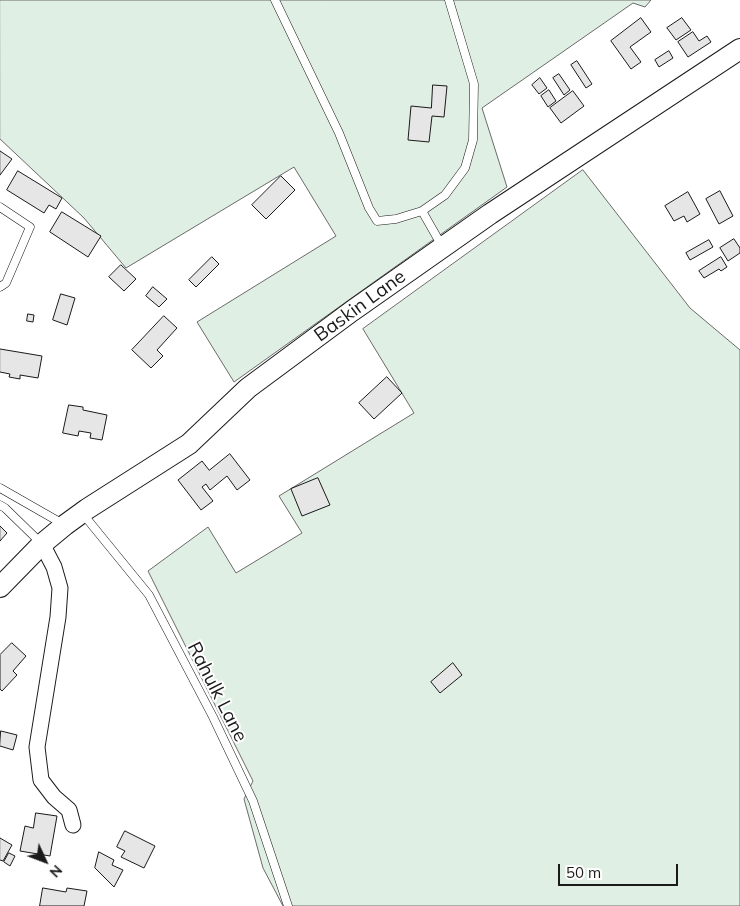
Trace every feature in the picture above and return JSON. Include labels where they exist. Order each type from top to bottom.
[{"type":"street","name":"Baskin Lane","points":[[0,587],[42,544],[64,525],[190,444],[248,388],[352,311],[490,214],[740,48]]},
{"type":"street","points":[[42,544],[54,568],[60,588],[58,617],[37,747],[41,780],[54,797],[69,810],[73,826]]},
{"type":"lane","points":[[275,0],[339,133],[368,208],[377,221],[396,219],[422,211],[445,195],[465,168],[473,140],[474,84],[449,0]]},
{"type":"lane","points":[[0,206],[30,227],[6,283],[0,287]]},
{"type":"lane","points":[[422,211],[442,247]]},
{"type":"lane","points":[[0,488],[64,525]]},
{"type":"lane","points":[[0,505],[42,544]]},
{"type":"lane","name":"Rahulk Lane","points":[[82,512],[149,596],[253,801],[288,906]]},
{"type":"green space","points":[[0,0],[651,0],[645,7],[633,3],[482,108],[507,187],[234,382],[197,322],[336,236],[294,167],[126,268],[84,218],[0,139]]},
{"type":"green space","points":[[583,170],[690,308],[740,350],[740,906],[283,906],[263,868],[244,799],[253,781],[148,571],[208,527],[236,573],[302,533],[279,496],[414,413],[363,329]]},
{"type":"building","points":[[641,18],[651,32],[630,47],[641,62],[631,69],[611,41]]},
{"type":"building","points":[[682,18],[691,30],[676,40],[667,28]]},
{"type":"building","points":[[693,32],[699,41],[707,36],[711,42],[688,57],[678,42]]},
{"type":"building","points":[[669,51],[673,58],[659,67],[655,60]]},
{"type":"building","points":[[577,61],[592,84],[586,88],[571,65]]},
{"type":"building","points":[[559,74],[570,90],[564,95],[553,78]]},
{"type":"building","points":[[540,78],[547,88],[539,94],[532,85]]},
{"type":"building","points":[[433,85],[447,86],[444,117],[432,116],[429,142],[408,140],[411,106],[431,108]]},
{"type":"building","points":[[549,90],[556,101],[548,107],[541,96]]},
{"type":"building","points":[[573,91],[584,106],[561,123],[550,108]]},
{"type":"building","points":[[0,151],[12,159],[0,175]]},
{"type":"building","points":[[18,171],[62,198],[56,209],[49,205],[44,213],[7,190]]},
{"type":"building","points":[[281,176],[295,190],[266,219],[252,205]]},
{"type":"building","points":[[720,191],[733,216],[719,224],[706,199]]},
{"type":"building","points":[[688,192],[700,214],[687,222],[684,216],[674,221],[665,206]]},
{"type":"building","points":[[62,212],[101,236],[88,257],[50,232]]},
{"type":"building","points":[[734,239],[740,248],[740,253],[728,261],[720,248]]},
{"type":"building","points":[[709,240],[713,247],[690,260],[686,253]]},
{"type":"building","points":[[212,257],[219,264],[196,287],[189,280]]},
{"type":"building","points":[[721,257],[727,267],[721,271],[719,269],[704,278],[699,271]]},
{"type":"building","points":[[121,265],[136,279],[124,291],[109,277]]},
{"type":"building","points":[[153,287],[167,299],[159,307],[146,296]]},
{"type":"building","points":[[61,294],[75,298],[67,325],[53,320]]},
{"type":"building","points":[[28,314],[34,315],[33,322],[27,321]]},
{"type":"building","points":[[164,316],[177,328],[157,350],[163,356],[151,368],[132,350]]},
{"type":"building","points":[[0,349],[42,356],[38,378],[20,375],[20,379],[9,377],[10,374],[0,372]]},
{"type":"building","points":[[387,377],[402,393],[374,419],[359,403]]},
{"type":"building","points":[[69,405],[83,407],[83,410],[107,415],[102,440],[90,438],[91,433],[79,431],[78,436],[63,433]]},
{"type":"building","points":[[230,454],[250,480],[237,490],[227,476],[210,490],[206,484],[202,487],[213,501],[201,510],[178,480],[202,461],[209,470]]},
{"type":"building","points":[[318,478],[330,505],[302,516],[291,489]]},
{"type":"building","points":[[0,526],[7,533],[0,541]]},
{"type":"building","points":[[12,643],[26,656],[13,671],[17,675],[2,691],[0,689],[0,655]]},
{"type":"building","points":[[453,663],[462,675],[440,693],[431,682]]},
{"type":"building","points":[[1,731],[17,735],[13,750],[0,746]]},
{"type":"building","points":[[36,813],[57,816],[50,856],[20,851],[25,826],[33,828]]},
{"type":"building","points":[[125,831],[155,846],[144,868],[121,857],[125,851],[117,847]]},
{"type":"building","points":[[0,838],[12,845],[3,861],[0,860]]},
{"type":"building","points":[[99,852],[114,860],[112,865],[123,870],[114,887],[95,868]]},
{"type":"building","points":[[9,853],[15,856],[10,866],[4,862]]},
{"type":"building","points":[[43,888],[66,892],[67,888],[87,891],[84,906],[40,906]]}]
